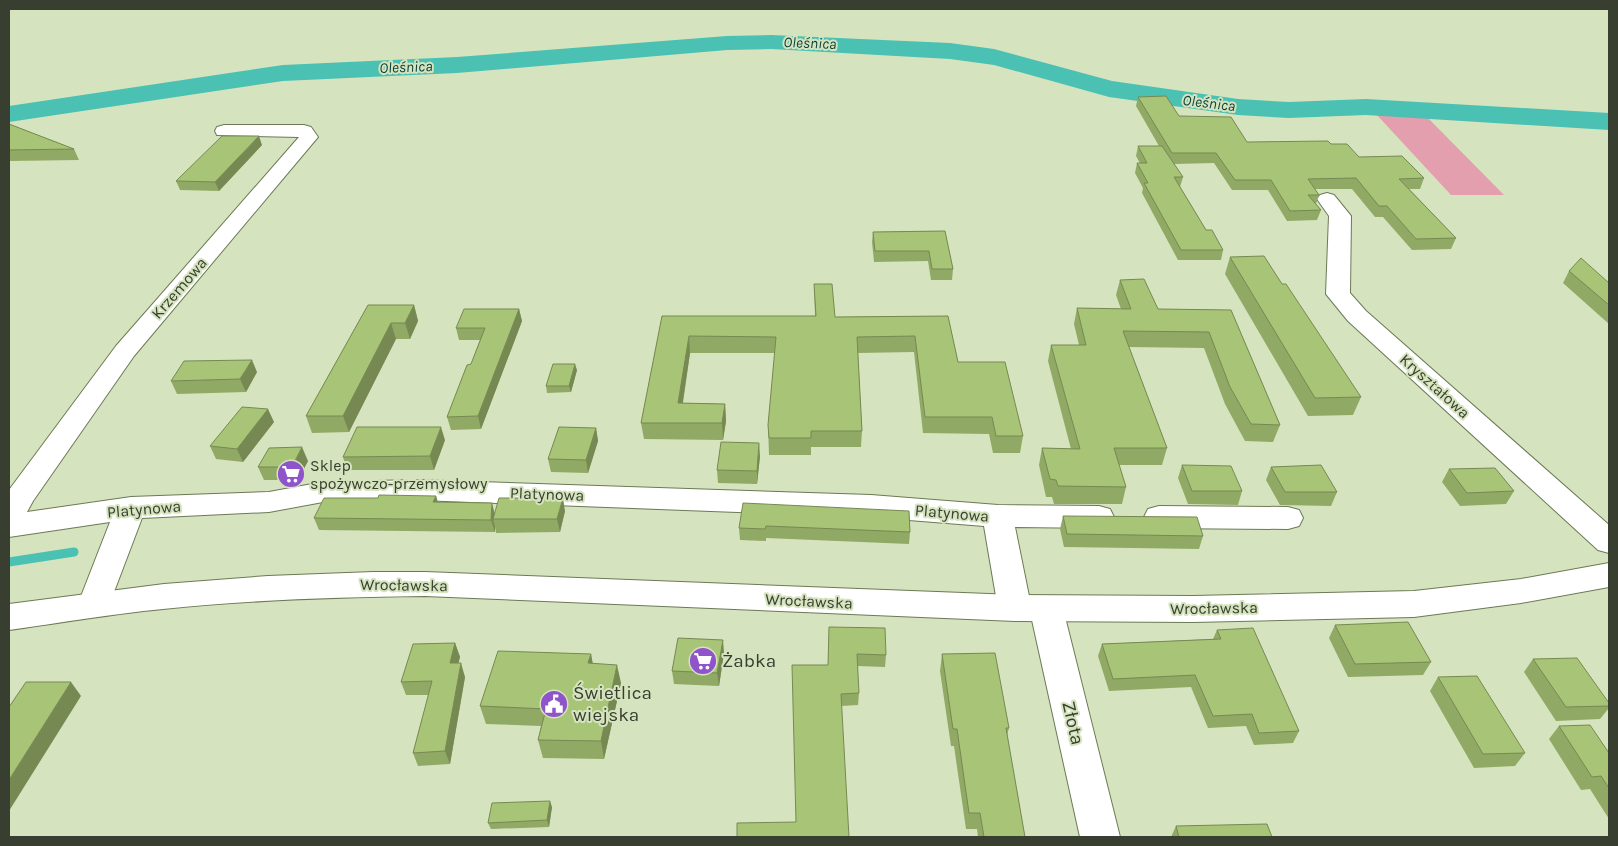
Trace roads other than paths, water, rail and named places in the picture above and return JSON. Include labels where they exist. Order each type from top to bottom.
[{"type":"street","name":"Krzemowa","points":[[9,518],[20,497],[125,351],[309,137],[304,131],[224,131]]},
{"type":"street","name":"Kryształowa","points":[[1327,199],[1340,216],[1338,294],[1357,316],[1609,542]]},
{"type":"street","name":"Platynowa","points":[[9,526],[131,508],[269,502],[323,492],[419,490],[871,506],[998,516],[1288,518]]},
{"type":"street","points":[[94,604],[131,508]]},
{"type":"street","name":"Platynowa","points":[[998,516],[1031,609]]},
{"type":"street","name":"Wrocławska","points":[[9,617],[94,604],[223,590],[355,584],[425,584],[1031,609],[1263,608],[1414,604],[1521,591],[1609,574]]},
{"type":"street","name":"Złota","points":[[1031,609],[1100,837]]},
{"type":"waterway","name":"Oleśnica","points":[[9,114],[283,73],[457,65],[727,43],[771,42],[950,51],[994,57],[1109,89],[1238,107],[1289,110],[1366,107],[1609,122]]},
{"type":"waterway","points":[[9,562],[74,552]]},
{"type":"place","name":"Sklep spożywczo-przemysłowy","points":[[291,474]]},
{"type":"place","name":"Żabka","points":[[703,661]]},
{"type":"place","name":"Świetlica wiejska","points":[[554,704]]}]
